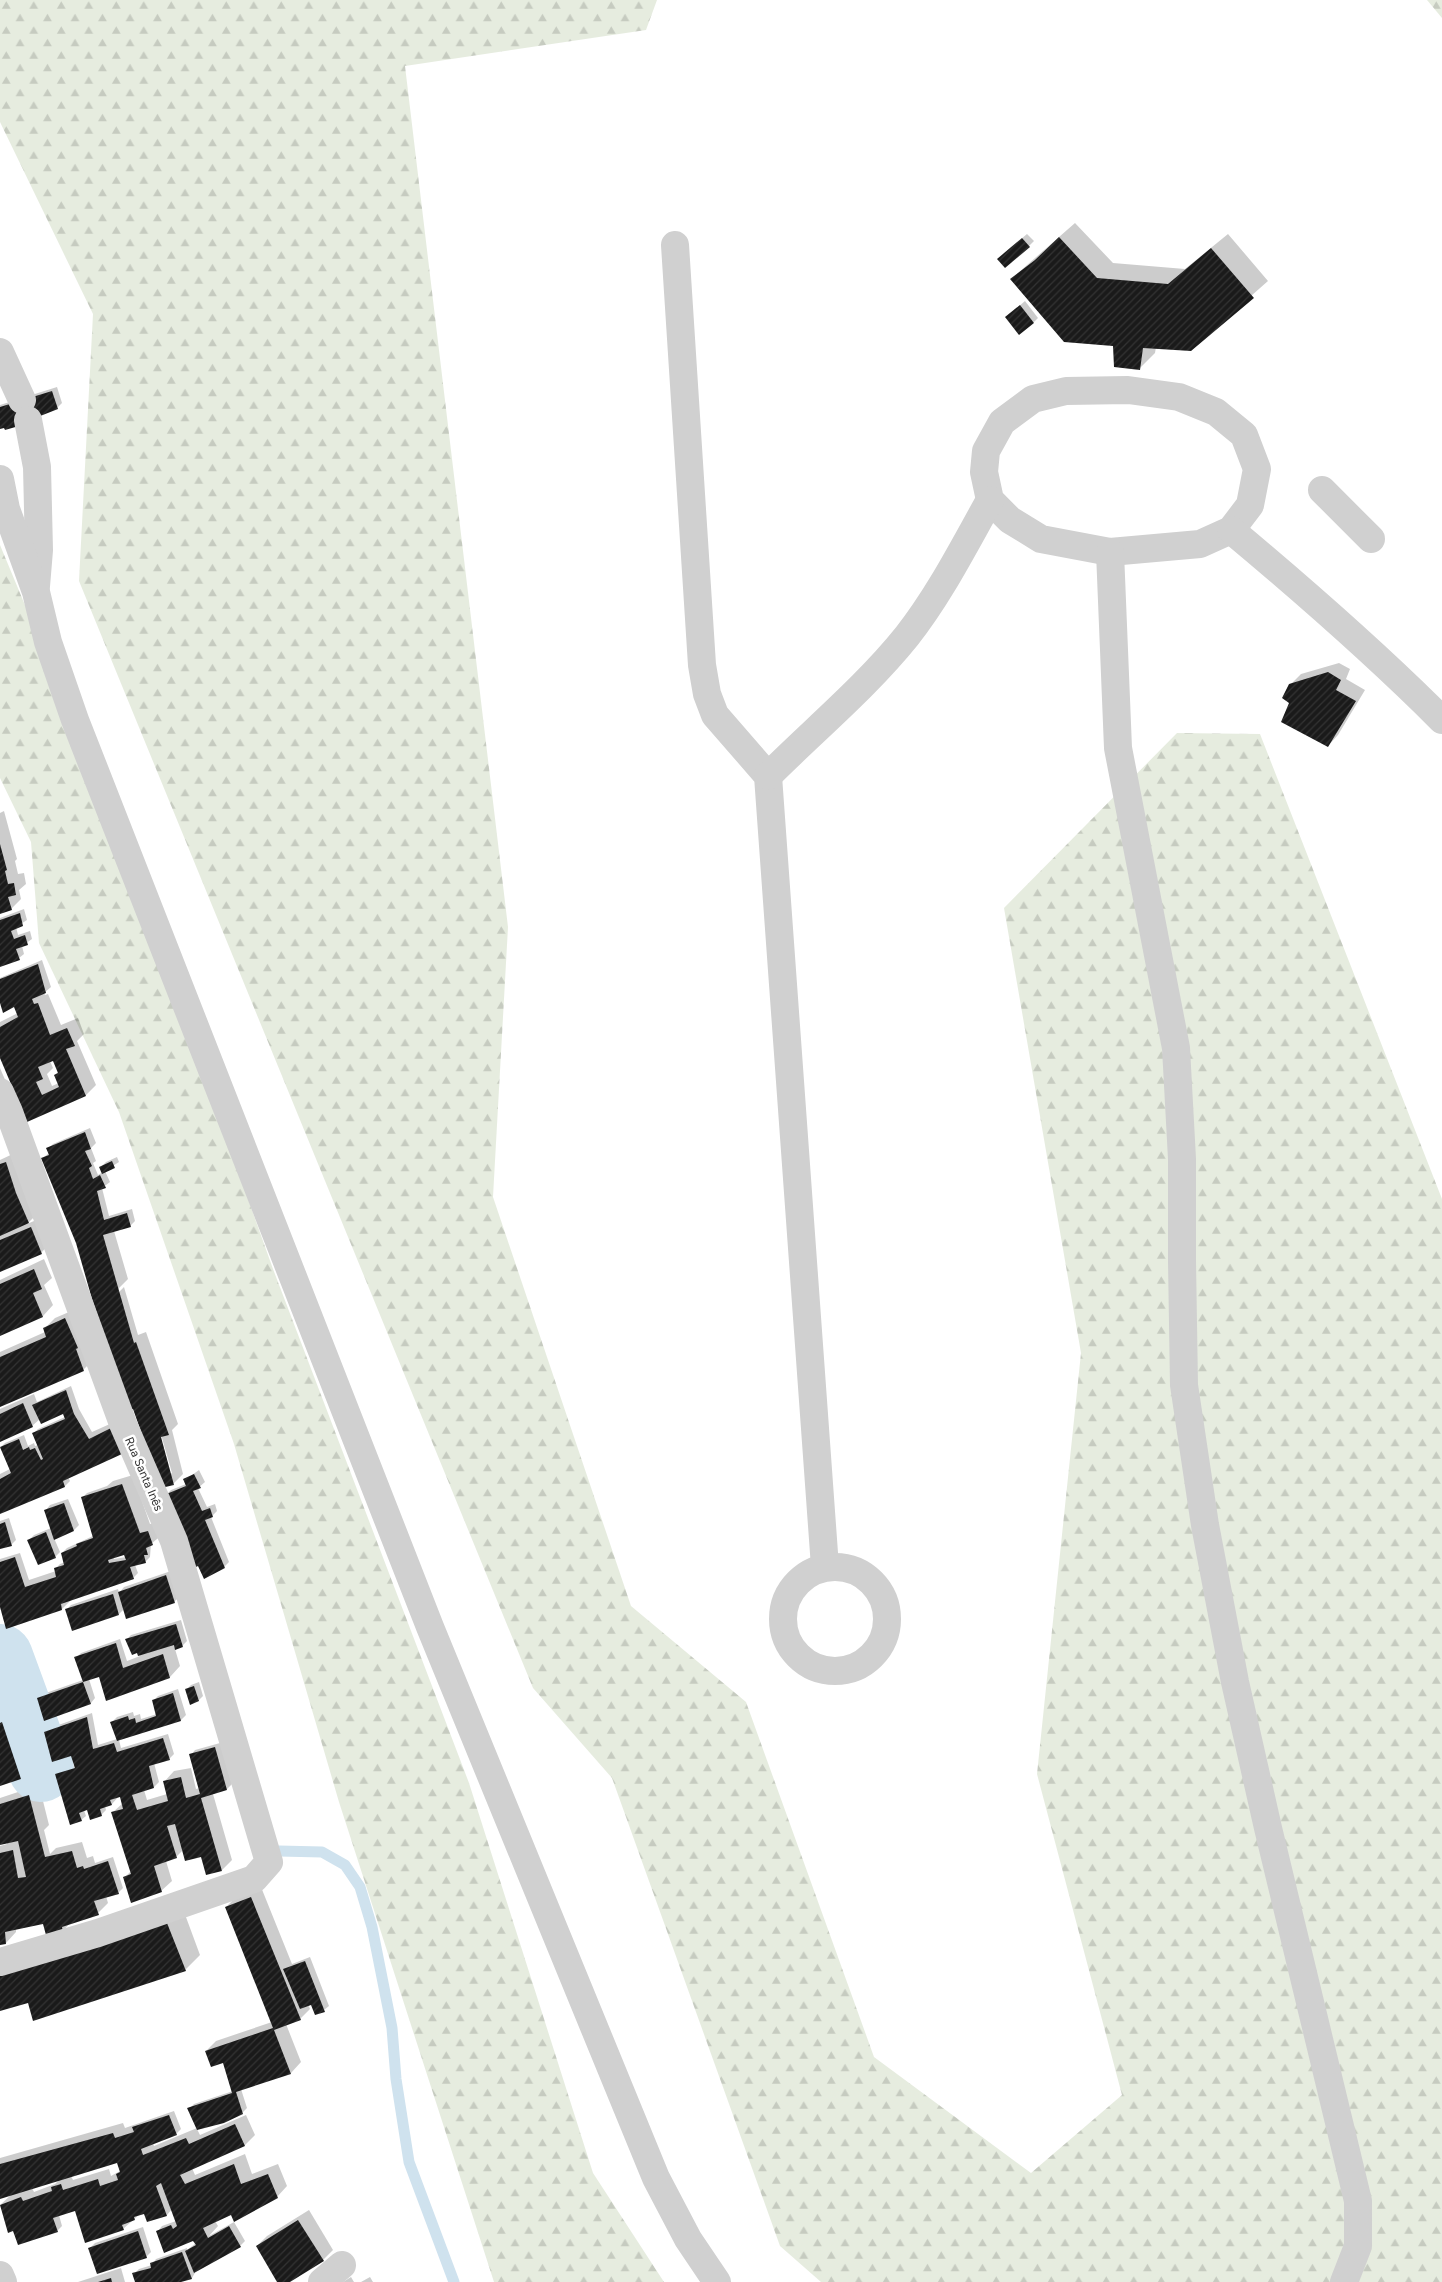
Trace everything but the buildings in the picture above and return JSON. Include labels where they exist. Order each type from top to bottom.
[{"type":"street","points":[[675,245],[702,665],[706,694],[715,715],[768,776],[825,1567]]},
{"type":"street","points":[[0,352],[25,410],[37,466],[39,550],[36,592]]},
{"type":"street","points":[[1128,390],[1179,397],[1216,412],[1244,435],[1257,469],[1250,505],[1231,530],[1200,544],[1110,552],[1041,539],[1010,520],[990,500],[984,472],[986,451],[1002,422],[1033,399],[1066,391],[1128,390]]},
{"type":"street","points":[[0,479],[6,509],[36,592],[48,642],[79,729],[434,1636],[656,2178],[688,2239],[717,2282]]},
{"type":"street","points":[[1322,490],[1372,539]]},
{"type":"street","points":[[768,776],[871,676],[906,636],[935,597],[990,500]]},
{"type":"street","points":[[1231,530],[1308,594],[1387,666],[1442,720]]},
{"type":"street","points":[[1110,552],[1118,748],[1176,1048],[1182,1159],[1184,1385],[1205,1525],[1235,1682],[1358,2201],[1358,2246],[1344,2282]]},
{"type":"street","name":"Rua Santa Inês","points":[[0,1092],[123,1424],[174,1541],[269,1862],[254,1879],[246,1882],[98,1933],[0,1962]]},
{"type":"street","points":[[0,2275],[3,2282]]},
{"type":"green space","points":[[0,0],[657,0],[646,30],[405,66],[508,927],[493,1197],[631,1606],[746,1702],[874,2057],[1031,2173],[1122,2095],[1037,1774],[1081,1353],[1004,908],[1177,733],[1260,734],[1442,1199],[1442,2282],[821,2282],[780,2246],[612,1778],[533,1688],[79,581],[93,314],[0,122]]},
{"type":"green space","points":[[1427,0],[1442,0],[1442,18]]},
{"type":"green space","points":[[0,545],[106,800],[273,1269],[469,1783],[593,2173],[664,2282],[494,2282],[339,1802],[234,1444],[119,1112],[39,943],[31,842],[0,778]]},
{"type":"waterway","points":[[0,1657],[41,1769]]},
{"type":"waterway","points":[[279,1851],[322,1852],[345,1865],[360,1887],[372,1927],[392,2028],[396,2079],[409,2162],[454,2282]]}]
